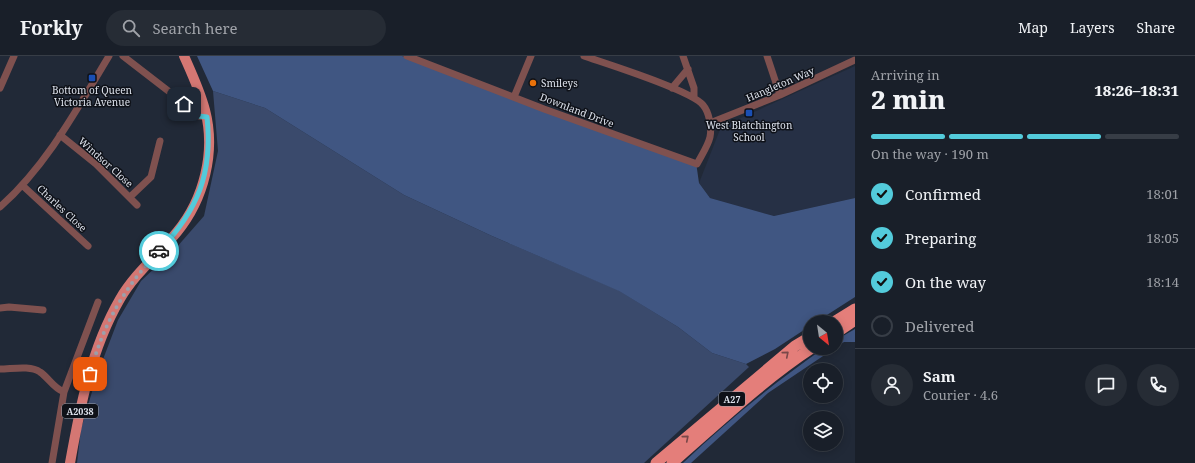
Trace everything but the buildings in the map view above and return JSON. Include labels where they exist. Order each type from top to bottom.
[{"type":"highway","points":[[843,316],[855,309]]},
{"type":"highway","points":[[843,328],[855,320]]},
{"type":"highway","name":"A27","points":[[656,463],[789,351],[803,342]]},
{"type":"highway","name":"A27","points":[[672,463],[803,354]]},
{"type":"main road","name":"A2038","points":[[70,463],[78,416],[93,360],[109,321],[129,285],[177,232],[198,198],[204,180],[208,156],[207,117],[198,88],[184,56]]},
{"type":"street","points":[[0,88],[3,77],[14,56]]},
{"type":"street","points":[[0,207],[22,185],[60,135],[109,56]]},
{"type":"street","points":[[123,56],[199,116],[207,117]]},
{"type":"street","name":"Downland Drive","points":[[407,56],[697,164],[710,137],[710,123]]},
{"type":"street","points":[[514,97],[531,56]]},
{"type":"street","points":[[584,56],[694,97],[703,105],[710,123]]},
{"type":"street","points":[[683,56],[694,88],[694,97]]},
{"type":"street","points":[[767,56],[780,96]]},
{"type":"street","name":"Hangleton Way","points":[[710,123],[780,96],[855,60]]},
{"type":"street","points":[[672,88],[688,69]]},
{"type":"street","points":[[180,100],[184,99],[198,88]]},
{"type":"street","name":"Windsor Close","points":[[60,135],[96,164],[137,205]]},
{"type":"street","points":[[130,197],[151,177],[160,141]]},
{"type":"street","name":"Charles Close","points":[[22,185],[88,246]]},
{"type":"street","points":[[52,463],[64,392],[80,346],[98,302]]},
{"type":"street","points":[[0,308],[9,307],[43,310]]},
{"type":"street","points":[[0,369],[36,370],[44,375],[57,389],[64,392]]},
{"type":"shaded area","points":[[197,56],[402,56],[696,162],[699,183],[710,198],[774,216],[855,198],[855,297],[827,315],[803,315],[803,331],[775,349],[746,364],[712,353],[678,327],[619,291],[492,236],[404,195],[265,108],[213,91]]},
{"type":"shaded area","points":[[855,66],[855,198],[774,216],[710,198],[699,183],[721,127]]},
{"type":"shaded area","points":[[213,91],[265,108],[404,195],[492,236],[618,290],[678,327],[712,353],[746,364],[749,367],[644,463],[77,463],[81,429],[97,375],[118,320],[141,281],[176,248],[204,216],[218,151]]},
{"type":"shaded area","points":[[855,329],[855,342],[843,343],[843,336]]},
{"type":"shaded area","points":[[814,355],[825,355],[813,363],[803,363]]},
{"type":"shaded area","points":[[803,363],[803,369],[768,393],[691,463],[683,463],[751,403]]},
{"type":"way so far","points":[[90,374],[93,360],[104,330],[120,298],[139,272],[159,251]]},
{"type":"place","name":"Bottom of Queen Victoria Avenue","points":[[92,78]]},
{"type":"place","name":"Smileys","points":[[533,83]]},
{"type":"place","name":"West Blatchington School","points":[[749,113]]},
{"type":"route","points":[[159,251],[177,232],[193,207],[203,184],[207,165],[209,146],[207,117],[199,116],[184,104]]}]
